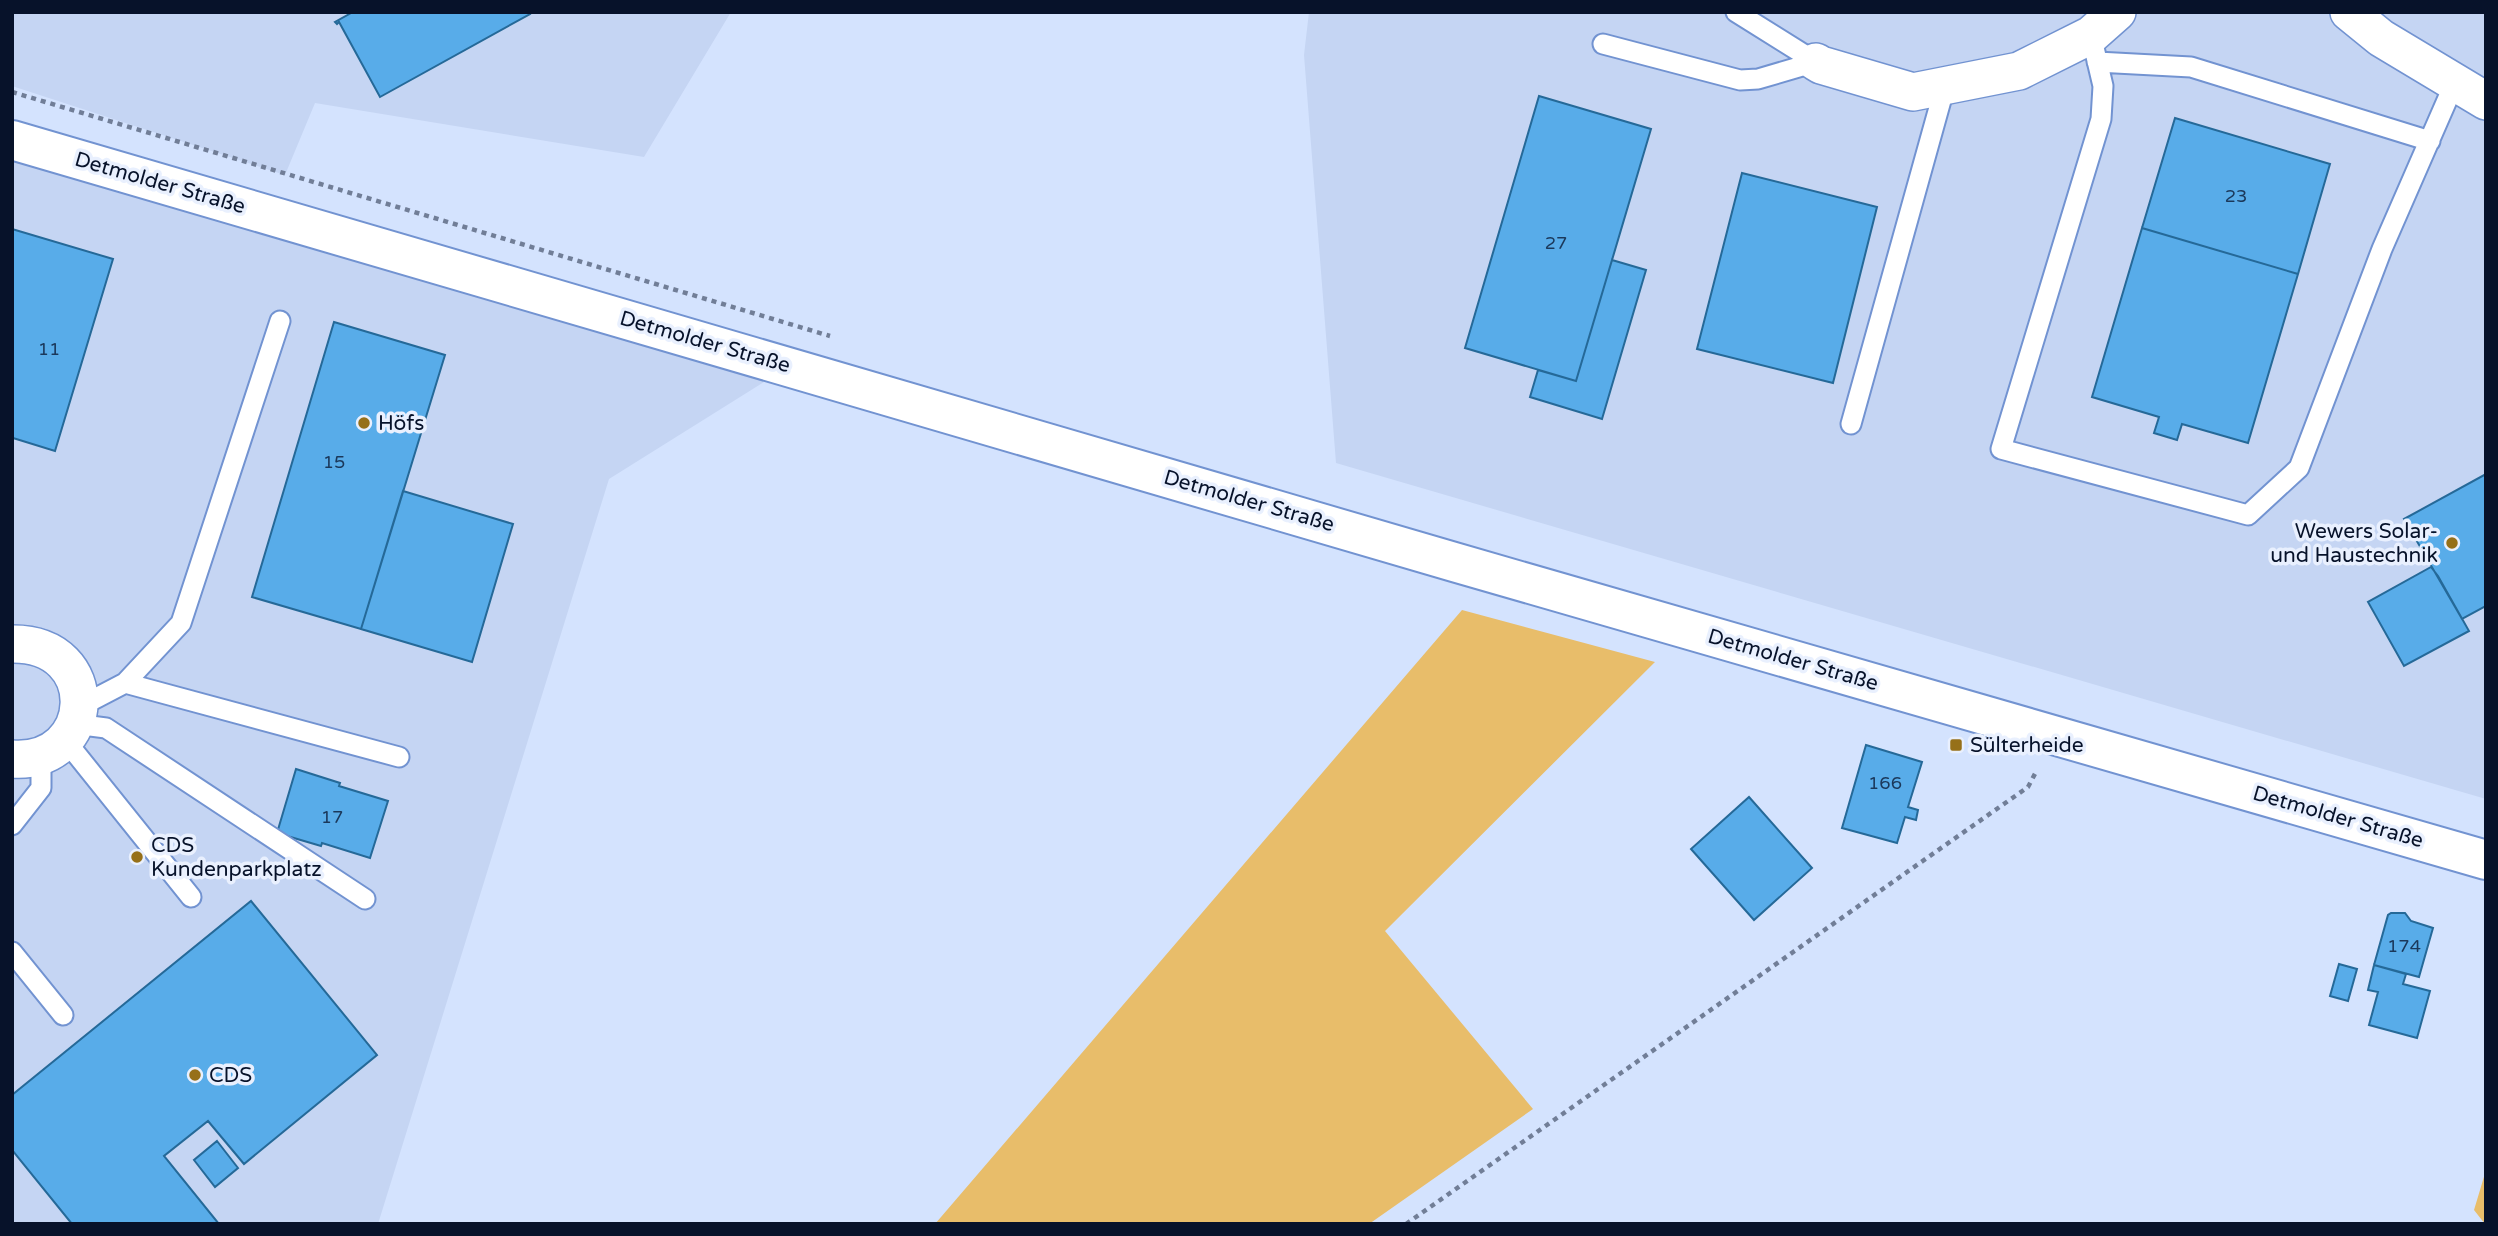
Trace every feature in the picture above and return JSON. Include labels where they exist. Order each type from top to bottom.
[{"type":"main road","name":"Detmolder Straße","points":[[12,140],[2486,860]]},
{"type":"street","points":[[2349,12],[2381,38],[2470,92]]},
{"type":"street","points":[[1816,62],[1913,92],[2019,71],[2102,37]]},
{"type":"street","points":[[12,644],[45,648],[60,658],[72,672],[78,689],[55,737]]},
{"type":"lane","points":[[1736,12],[1816,62]]},
{"type":"lane","points":[[2430,141],[2102,37],[2101,120],[2001,449],[2248,516],[2300,468],[2382,249],[2430,141],[2470,92]]},
{"type":"lane","points":[[1604,44],[1740,80],[1758,79],[1816,62]]},
{"type":"lane","points":[[1851,424],[1945,86]]},
{"type":"lane","points":[[12,825],[41,788],[55,737],[125,683],[181,623],[280,321]]},
{"type":"lane","points":[[125,683],[399,757]]},
{"type":"lane","points":[[55,737],[106,728],[365,899]]},
{"type":"lane","points":[[55,737],[191,897]]},
{"type":"lane","points":[[12,952],[63,1014]]},
{"type":"path","points":[[1406,1224],[2028,787],[2056,736]]},
{"type":"shaded area","points":[[12,12],[731,12],[644,157],[315,103],[285,175],[12,86]]},
{"type":"shaded area","name":"Sülterheide","points":[[1309,12],[2486,12],[2486,799],[1336,463],[1304,55]]},
{"type":"shaded area","points":[[12,155],[783,370],[609,479],[378,1224],[12,1224]]},
{"type":"shaded area","points":[[1462,610],[1655,662],[1385,931],[1533,1109],[1369,1224],[935,1224]]},
{"type":"shaded area","points":[[2486,1170],[2486,1224],[2485,1224],[2474,1210]]},
{"type":"building","points":[[353,12],[530,14],[380,97],[339,22],[335,22]]},
{"type":"building","points":[[1539,96],[1651,129],[1576,381],[1465,348]]},
{"type":"building","points":[[2175,118],[2330,164],[2298,274],[2142,228]]},
{"type":"building","points":[[1742,173],[1877,207],[1833,383],[1697,349]]},
{"type":"building","points":[[2142,228],[2298,274],[2248,443],[2182,424],[2177,440],[2154,433],[2159,417],[2092,397]]},
{"type":"building","points":[[12,229],[113,259],[55,451],[13,438],[12,440]]},
{"type":"building","points":[[1612,260],[1646,270],[1602,419],[1530,397],[1538,370],[1576,381]]},
{"type":"building","name":"Höfs","points":[[334,322],[445,355],[361,629],[252,597]]},
{"type":"building","name":"Wewers Solar- und Haustechnik","points":[[2486,474],[2486,606],[2462,619],[2404,519]]},
{"type":"building","points":[[403,491],[513,524],[472,662],[361,629]]},
{"type":"building","points":[[2431,567],[2469,631],[2404,666],[2368,602]]},
{"type":"building","points":[[1866,745],[1922,762],[1908,807],[1918,810],[1916,820],[1905,817],[1897,843],[1842,828]]},
{"type":"building","points":[[296,769],[388,801],[370,858],[277,833]]},
{"type":"building","points":[[1749,797],[1812,868],[1754,920],[1691,849]]},
{"type":"building","name":"CDS","points":[[251,901],[377,1055],[244,1164],[208,1121],[164,1156],[219,1224],[72,1224],[12,1150],[12,1095]]},
{"type":"building","points":[[2405,913],[2411,921],[2433,928],[2419,977],[2374,965],[2388,915]]},
{"type":"building","points":[[2339,964],[2357,969],[2348,1001],[2330,996]]},
{"type":"building","points":[[2374,965],[2406,974],[2403,984],[2430,991],[2417,1038],[2369,1025],[2378,992],[2368,990]]},
{"type":"building","points":[[217,1141],[238,1168],[215,1187],[194,1160]]},
{"type":"place","name":"Höfs","points":[[364,423]]},
{"type":"place","name":"Wewers Solar- und Haustechnik","points":[[2452,543]]},
{"type":"place","name":"Sülterheide","points":[[1956,745]]},
{"type":"place","name":"CDS Kundenparkplatz","points":[[137,857]]},
{"type":"place","name":"CDS","points":[[195,1075]]}]
